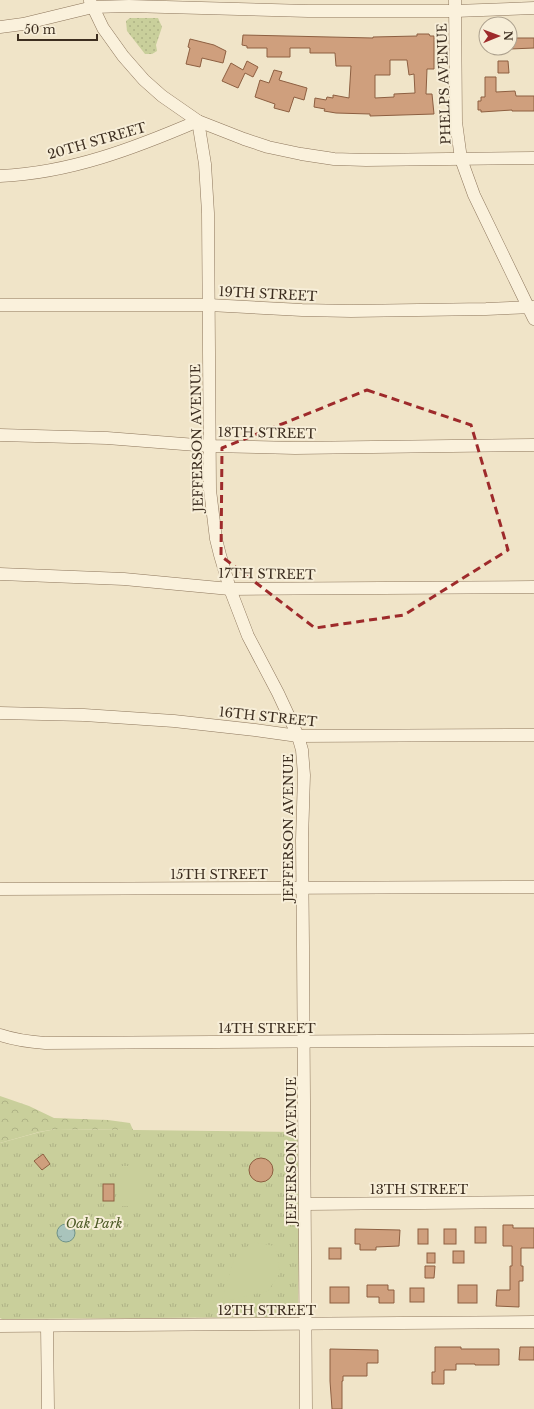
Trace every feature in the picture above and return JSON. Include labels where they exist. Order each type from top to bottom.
[{"type":"street","points":[[91,4],[103,28],[131,66],[162,96],[198,121],[262,145],[301,154],[334,159],[534,158]]},
{"type":"street","points":[[0,27],[23,24],[91,4],[308,11],[455,5],[534,8]]},
{"type":"street","name":"PHELPS AVENUE","points":[[455,5],[456,122],[461,159],[474,195],[531,307],[534,319]]},
{"type":"street","name":"20TH STREET","points":[[0,176],[48,171],[81,163],[146,143],[198,121]]},
{"type":"street","name":"JEFFERSON AVENUE","points":[[198,121],[205,164],[208,213],[209,446],[212,514],[220,555],[230,589],[248,636],[278,693],[298,736],[302,750],[304,775],[302,888],[306,1409]]},
{"type":"street","name":"19TH STREET","points":[[0,305],[209,305],[351,311],[531,307]]},
{"type":"street","name":"18TH STREET","points":[[0,435],[100,438],[209,446],[310,448],[534,445]]},
{"type":"street","name":"17TH STREET","points":[[0,574],[124,579],[230,589],[534,587]]},
{"type":"street","name":"16TH STREET","points":[[0,713],[84,715],[174,721],[298,736],[534,736]]},
{"type":"street","name":"15TH STREET","points":[[0,889],[534,887]]},
{"type":"street","name":"14TH STREET","points":[[0,1035],[24,1041],[46,1043],[534,1040]]},
{"type":"street","name":"13TH STREET","points":[[305,1204],[534,1202]]},
{"type":"street","name":"12TH STREET","points":[[0,1326],[534,1322]]},
{"type":"street","points":[[47,1326],[48,1409]]},
{"type":"highlighted area","points":[[367,390],[471,425],[508,550],[404,615],[315,628],[221,556],[222,448]]},
{"type":"green space","points":[[130,18],[158,18],[162,27],[156,45],[157,51],[152,54],[145,54],[127,31],[126,21]]},
{"type":"green space","points":[[0,1096],[29,1106],[54,1118],[108,1120],[130,1123],[133,1130],[56,1129],[39,1132],[0,1143]]},
{"type":"green space","name":"Oak Park","points":[[56,1129],[300,1132],[298,1314],[294,1317],[0,1318],[0,1143]]},
{"type":"green space","points":[[117,1166],[142,1166],[142,1206],[117,1206]]},
{"type":"green space","points":[[252,1242],[275,1246],[280,1273],[268,1291],[221,1302],[234,1260]]},
{"type":"water","points":[[66,1224],[72,1227],[75,1233],[72,1239],[66,1242],[60,1239],[57,1233],[60,1227]]},
{"type":"building","points":[[417,34],[429,34],[430,36],[434,36],[434,69],[427,69],[426,94],[432,94],[434,114],[370,116],[370,114],[336,113],[324,111],[325,109],[314,107],[315,98],[326,100],[327,97],[333,98],[333,95],[349,98],[351,66],[336,66],[335,53],[310,53],[310,48],[290,48],[290,57],[267,57],[267,48],[247,48],[247,46],[242,45],[243,35],[373,38],[417,36]],"holes":[[[390,60],[407,60],[409,75],[414,74],[415,93],[394,94],[394,97],[375,98],[375,75],[390,75]]]},
{"type":"building","points":[[518,38],[534,38],[534,48],[518,49]]},
{"type":"building","points":[[190,39],[214,45],[226,51],[223,63],[202,58],[200,67],[186,64],[190,48],[188,47]]},
{"type":"building","points":[[247,61],[258,67],[253,77],[245,73],[238,88],[222,81],[231,63],[243,70]]},
{"type":"building","points":[[498,61],[508,61],[509,73],[498,73]]},
{"type":"building","points":[[274,70],[282,72],[279,80],[307,88],[304,100],[294,97],[289,112],[274,108],[275,104],[255,97],[260,80],[269,83]]},
{"type":"building","points":[[485,77],[496,77],[496,92],[515,91],[516,96],[534,96],[534,111],[512,110],[481,112],[481,110],[478,110],[478,101],[481,101],[481,97],[485,97]]},
{"type":"building","points":[[43,1154],[50,1164],[42,1170],[34,1161]]},
{"type":"building","points":[[256,1158],[266,1158],[273,1165],[273,1175],[266,1182],[256,1182],[249,1175],[249,1165]]},
{"type":"building","points":[[103,1184],[114,1184],[114,1201],[103,1201]]},
{"type":"building","points":[[503,1225],[513,1225],[513,1228],[534,1228],[534,1248],[521,1248],[523,1281],[519,1281],[519,1307],[496,1306],[497,1290],[510,1290],[512,1246],[503,1246]]},
{"type":"building","points":[[475,1227],[486,1227],[486,1243],[475,1243]]},
{"type":"building","points":[[355,1229],[400,1230],[399,1246],[376,1247],[376,1250],[360,1250],[360,1244],[355,1244]]},
{"type":"building","points":[[418,1229],[428,1229],[428,1244],[418,1244]]},
{"type":"building","points":[[444,1229],[456,1229],[456,1244],[444,1244]]},
{"type":"building","points":[[329,1248],[341,1248],[341,1259],[329,1259]]},
{"type":"building","points":[[453,1251],[464,1251],[464,1263],[453,1263]]},
{"type":"building","points":[[427,1253],[435,1253],[435,1263],[427,1263]]},
{"type":"building","points":[[425,1266],[435,1266],[434,1278],[425,1278]]},
{"type":"building","points":[[367,1285],[388,1285],[388,1290],[394,1290],[394,1303],[379,1303],[379,1297],[367,1297]]},
{"type":"building","points":[[458,1285],[477,1285],[477,1303],[458,1303]]},
{"type":"building","points":[[330,1287],[349,1287],[349,1303],[330,1303]]},
{"type":"building","points":[[410,1288],[424,1288],[424,1302],[410,1302]]},
{"type":"building","points":[[435,1347],[499,1349],[499,1365],[456,1364],[456,1370],[444,1370],[444,1384],[432,1384],[432,1372],[435,1372]]},
{"type":"building","points":[[520,1347],[534,1347],[534,1360],[519,1360]]},
{"type":"building","points":[[330,1349],[378,1350],[378,1363],[367,1363],[367,1376],[343,1376],[342,1409],[332,1409]]}]
